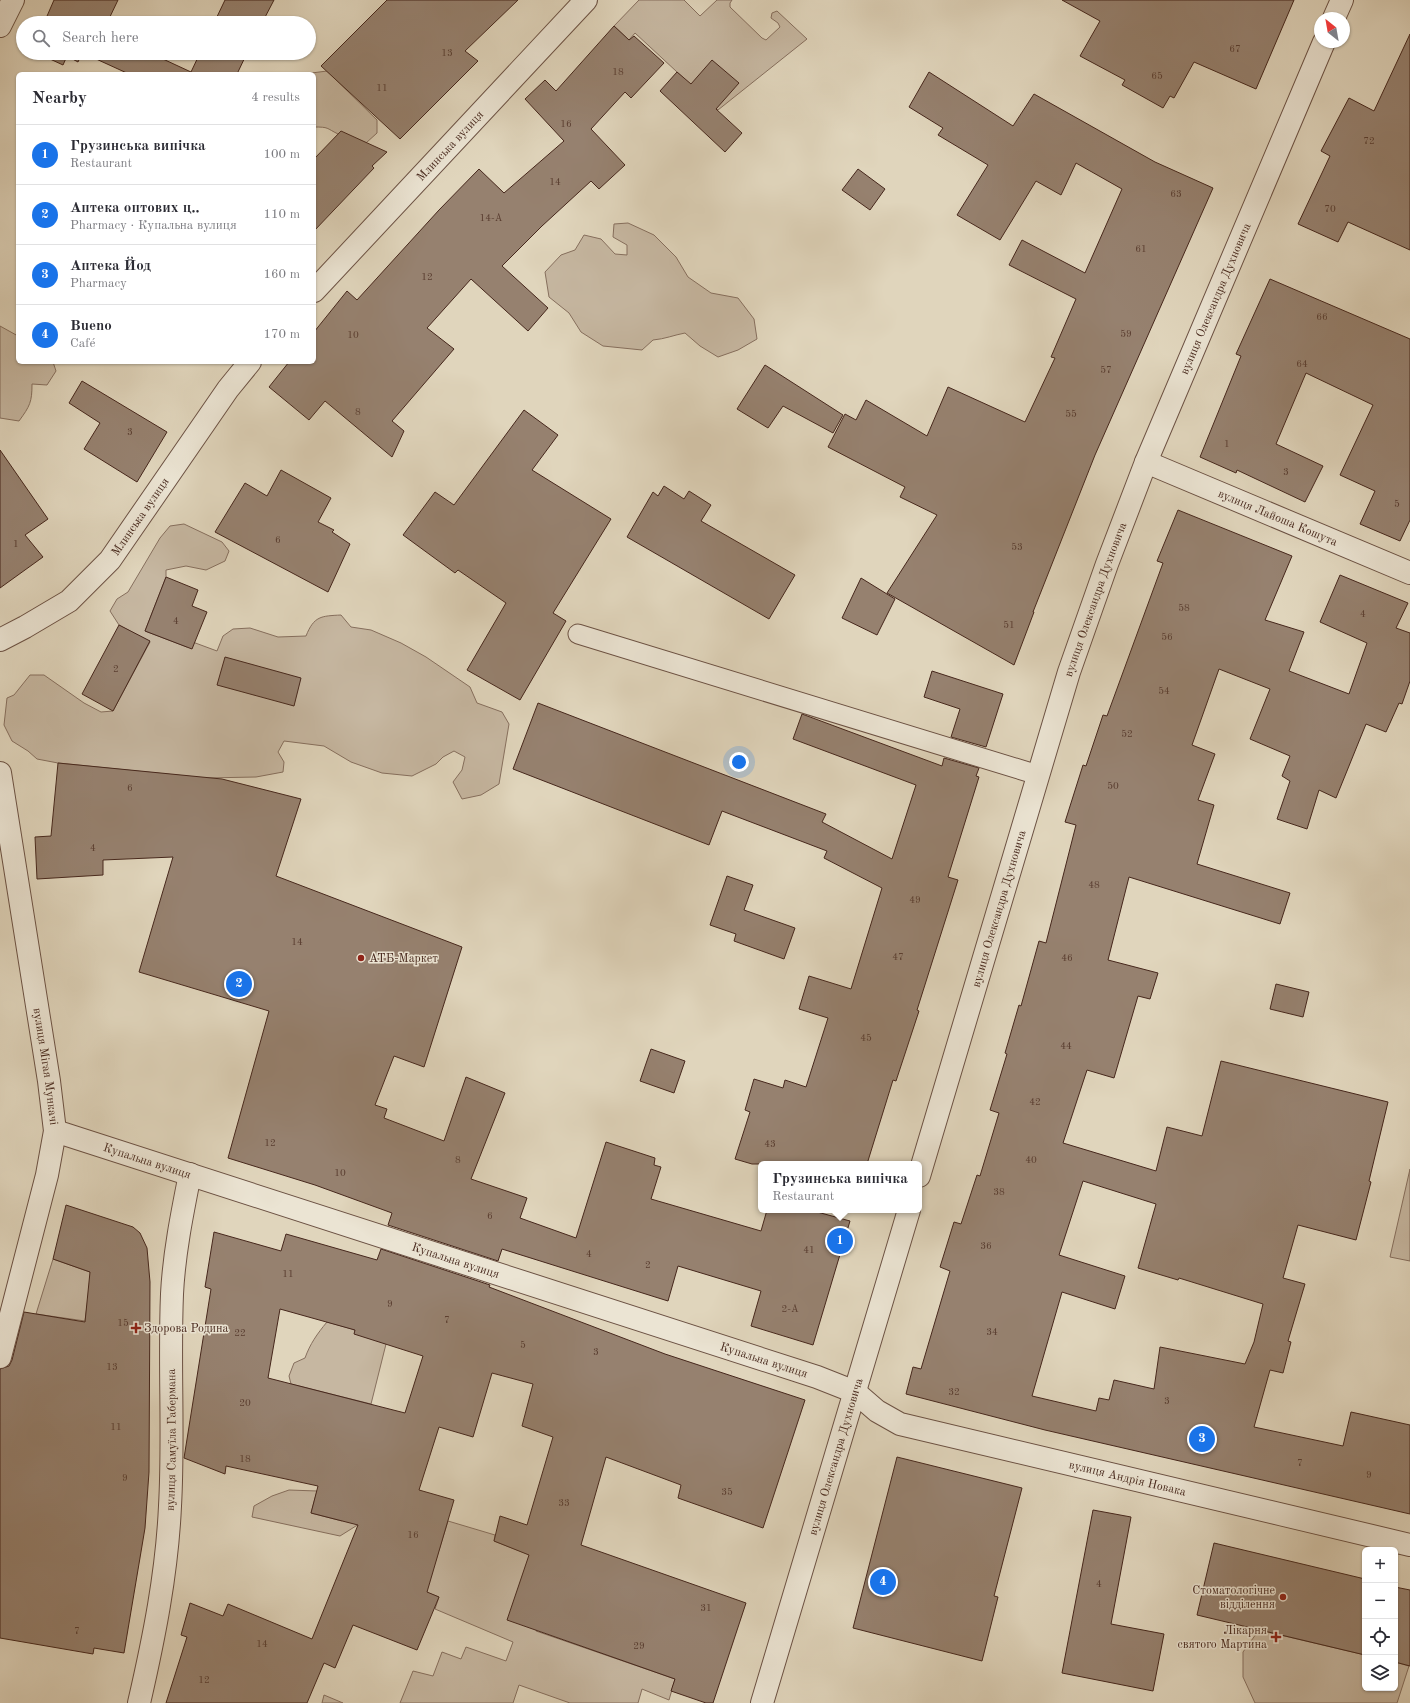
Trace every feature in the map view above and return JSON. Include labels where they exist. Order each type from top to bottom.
[{"type":"street","points":[[0,26],[12,0]]},
{"type":"street","name":"Млинська вулиця","points":[[316,288],[586,0]]},
{"type":"street","points":[[1337,12],[1342,0]]},
{"type":"street","name":"вулиця Олександра Духновича","points":[[922,1166],[1069,672],[1107,564],[1146,462],[1321,48]]},
{"type":"street","name":"Млинська вулиця","points":[[0,640],[69,601],[110,560],[223,396],[248,364]]},
{"type":"street","name":"вулиця Лайоша Кошута","points":[[1146,462],[1410,573]]},
{"type":"street","name":"вулиця Мігая Мункачі","points":[[0,773],[45,1051],[55,1131],[47,1175],[0,1357]]},
{"type":"street","name":"Купальна вулиця","points":[[55,1131],[809,1375],[855,1392]]},
{"type":"street","name":"вулиця Самуїла Габермана","points":[[139,1703],[154,1639],[164,1572],[170,1506],[172,1294],[176,1247],[190,1174]]},
{"type":"street","name":"вулиця Олександра Духновича","points":[[762,1703],[908,1213]]},
{"type":"street","name":"вулиця Андрія Новака","points":[[855,1392],[877,1411],[900,1424],[1410,1545]]},
{"type":"lane","points":[[578,634],[1038,775]]},
{"type":"shaded area","points":[[639,0],[684,0],[700,16],[717,0],[732,0],[730,7],[762,38],[766,40],[780,27],[778,23],[771,18],[772,13],[777,11],[807,39],[718,110],[635,33],[629,40],[614,26]]},
{"type":"shaded area","points":[[327,71],[377,120],[377,133],[366,143],[341,135],[327,128],[316,127],[316,72]]},
{"type":"shaded area","points":[[628,223],[654,235],[676,257],[688,277],[711,293],[738,298],[754,319],[757,339],[738,350],[718,357],[700,346],[685,333],[653,340],[642,350],[603,346],[581,332],[569,313],[549,297],[545,272],[561,255],[575,250],[584,235],[601,239],[615,254],[627,255],[627,245],[613,237],[614,224]]},
{"type":"shaded area","points":[[0,326],[16,335],[16,364],[54,364],[56,371],[47,385],[32,384],[30,404],[19,421],[0,418]]},
{"type":"shaded area","points":[[184,524],[222,542],[229,551],[225,561],[206,570],[186,566],[166,570],[166,577],[145,631],[187,647],[190,641],[217,651],[223,636],[233,629],[250,628],[278,637],[306,636],[312,624],[319,618],[341,615],[351,627],[371,630],[401,643],[426,657],[470,687],[477,703],[502,712],[509,724],[499,784],[481,795],[462,799],[453,782],[462,770],[465,757],[454,751],[443,757],[436,764],[412,776],[382,773],[351,762],[324,746],[284,741],[278,752],[284,762],[283,772],[256,777],[205,778],[58,763],[37,759],[28,751],[12,741],[4,725],[7,698],[14,695],[30,675],[44,675],[84,703],[101,712],[113,711],[150,642],[119,625],[110,611],[117,599],[128,592],[160,538],[170,526]]},
{"type":"shaded area","points":[[1410,1169],[1410,1261],[1390,1257]]},
{"type":"shaded area","points":[[53,1259],[107,1278],[87,1306],[85,1321],[36,1314]]},
{"type":"shaded area","points":[[327,1322],[352,1329],[386,1344],[371,1404],[291,1384],[289,1376],[294,1363],[305,1358],[314,1339]]},
{"type":"shaded area","points":[[289,1490],[317,1491],[311,1513],[342,1521],[348,1499],[375,1514],[340,1536],[252,1517],[254,1506],[272,1496]]},
{"type":"shaded area","points":[[448,1521],[495,1535],[494,1541],[638,1597],[549,1593],[536,1631],[675,1679],[669,1700],[642,1689],[638,1703],[570,1703],[519,1685],[513,1703],[400,1703],[413,1671],[433,1676],[442,1652],[461,1659],[466,1647],[506,1661],[513,1642],[435,1609],[439,1597],[415,1588],[435,1563]]},
{"type":"shaded area","points":[[1259,1630],[1362,1654],[1362,1691],[1398,1691],[1398,1663],[1409,1666],[1397,1703],[1255,1703],[1243,1677],[1243,1652]]},
{"type":"shaded area","points":[[324,1695],[343,1703],[322,1703]]},
{"type":"building","points":[[54,0],[118,0],[110,16],[47,16]]},
{"type":"building","points":[[225,0],[274,0],[266,16],[217,16]]},
{"type":"building","points":[[387,0],[518,0],[465,51],[478,61],[400,139],[321,66]]},
{"type":"building","points":[[1062,0],[1294,0],[1256,89],[1194,62],[1174,98],[1170,96],[1163,108],[1122,85],[1125,80],[1080,56],[1100,21]]},
{"type":"building","points":[[614,26],[629,40],[634,36],[664,63],[631,98],[625,92],[591,129],[625,165],[599,189],[591,181],[542,226],[502,266],[548,308],[528,331],[471,279],[427,328],[454,349],[392,421],[404,431],[392,457],[325,401],[309,420],[269,387],[287,364],[316,364],[316,330],[347,291],[357,300],[439,210],[479,169],[504,193],[564,141],[525,99],[545,80],[556,91]]},
{"type":"building","points":[[1410,34],[1410,250],[1348,222],[1338,242],[1298,224],[1330,156],[1321,151],[1349,98],[1374,111]]},
{"type":"building","points":[[52,60],[65,60],[63,65]]},
{"type":"building","points":[[98,60],[165,60],[191,72],[125,72]]},
{"type":"building","points":[[197,60],[244,60],[238,72],[191,72]]},
{"type":"building","points":[[712,60],[739,83],[716,109],[742,133],[725,152],[660,91],[677,72],[691,84]]},
{"type":"building","points":[[929,72],[1013,126],[1034,94],[1155,162],[1213,188],[1095,455],[1033,612],[1014,665],[887,593],[937,515],[900,497],[905,487],[828,447],[845,414],[856,420],[866,400],[927,436],[948,387],[1025,422],[1055,358],[1051,357],[1076,299],[1009,265],[1022,240],[1085,273],[1122,189],[1076,163],[1061,195],[1036,181],[1000,240],[957,215],[988,165],[938,135],[943,128],[909,107]]},
{"type":"building","points":[[341,131],[387,152],[372,166],[374,168],[316,229],[316,157]]},
{"type":"building","points":[[858,169],[885,189],[870,210],[842,190]]},
{"type":"building","points":[[1270,279],[1410,339],[1410,520],[1400,541],[1360,524],[1375,491],[1340,475],[1373,405],[1306,373],[1276,444],[1323,466],[1305,502],[1237,470],[1236,473],[1200,457],[1241,356],[1236,354]]},
{"type":"building","points":[[765,365],[843,415],[833,433],[783,406],[768,428],[737,409]]},
{"type":"building","points":[[82,381],[167,432],[137,482],[84,449],[100,423],[69,403]]},
{"type":"building","points":[[524,410],[558,435],[532,470],[611,519],[553,613],[566,621],[520,700],[467,670],[506,603],[458,570],[455,573],[403,535],[435,492],[454,505]]},
{"type":"building","points":[[0,450],[48,519],[25,535],[43,557],[0,588]]},
{"type":"building","points":[[281,470],[331,498],[318,522],[334,530],[332,532],[350,544],[328,592],[215,532],[245,483],[267,496]]},
{"type":"building","points":[[664,486],[684,499],[689,491],[711,505],[701,521],[795,575],[769,619],[627,537],[653,492],[658,496]]},
{"type":"building","points":[[1178,510],[1292,556],[1265,620],[1304,632],[1289,671],[1349,694],[1367,643],[1320,622],[1340,575],[1408,603],[1396,628],[1410,633],[1410,681],[1402,704],[1399,703],[1386,732],[1366,724],[1336,798],[1319,790],[1307,829],[1277,819],[1290,781],[1282,776],[1290,756],[1250,739],[1270,689],[1219,669],[1192,745],[1215,754],[1198,800],[1214,805],[1197,864],[1290,893],[1280,924],[1129,877],[1108,960],[1158,973],[1150,999],[1138,996],[1114,1078],[1087,1070],[1063,1143],[1156,1171],[1167,1127],[1202,1136],[1221,1061],[1388,1102],[1369,1181],[1371,1182],[1356,1240],[1298,1225],[1283,1278],[1305,1284],[1288,1341],[1291,1342],[1283,1373],[1270,1370],[1254,1427],[1343,1446],[1351,1412],[1410,1425],[1410,1514],[1045,1430],[906,1394],[913,1367],[921,1369],[950,1271],[940,1267],[954,1222],[961,1224],[977,1175],[980,1176],[999,1113],[990,1110],[1007,1054],[1005,1053],[1019,1005],[1021,1006],[1039,941],[1046,943],[1076,825],[1065,822],[1083,765],[1086,766],[1103,715],[1107,716],[1163,563],[1157,561]],"holes":[[[1083,1181],[1156,1204],[1138,1268],[1178,1280],[1179,1278],[1263,1304],[1254,1342],[1245,1364],[1160,1347],[1154,1389],[1114,1380],[1109,1400],[1099,1398],[1096,1411],[1032,1396],[1062,1292],[1115,1309],[1125,1276],[1059,1255]]]},
{"type":"building","points":[[166,577],[198,590],[192,606],[207,612],[192,649],[145,631]]},
{"type":"building","points":[[861,578],[895,599],[877,635],[842,618]]},
{"type":"building","points":[[119,625],[150,641],[113,711],[82,694]]},
{"type":"building","points":[[225,657],[301,678],[294,706],[217,685]]},
{"type":"building","points":[[932,671],[1003,694],[986,747],[951,737],[960,709],[924,697]]},
{"type":"building","points":[[538,703],[826,814],[822,822],[892,859],[916,785],[793,739],[802,714],[942,766],[944,758],[979,768],[976,776],[979,777],[948,877],[958,880],[917,1010],[919,1011],[896,1081],[893,1080],[868,1161],[758,1161],[758,1164],[752,1164],[735,1159],[750,1112],[745,1110],[754,1079],[783,1088],[785,1080],[806,1087],[828,1018],[799,1009],[809,976],[851,989],[882,888],[824,858],[827,851],[722,811],[709,845],[513,769]]},
{"type":"building","points":[[58,763],[222,779],[301,799],[276,876],[462,947],[424,1067],[394,1056],[375,1105],[387,1109],[384,1118],[444,1141],[466,1077],[505,1093],[471,1179],[527,1198],[520,1218],[576,1238],[606,1142],[655,1158],[654,1165],[661,1167],[651,1199],[761,1231],[766,1213],[821,1213],[850,1221],[813,1345],[751,1326],[761,1291],[678,1266],[668,1301],[502,1249],[498,1261],[388,1225],[392,1213],[315,1185],[228,1158],[269,1011],[139,972],[173,857],[103,860],[103,875],[37,879],[35,837],[51,836]]},
{"type":"building","points":[[727,876],[753,885],[744,910],[795,928],[784,959],[734,941],[736,934],[710,925]]},
{"type":"building","points":[[1276,984],[1309,992],[1303,1017],[1270,1009]]},
{"type":"building","points":[[651,1049],[685,1061],[674,1093],[640,1081]]},
{"type":"building","points":[[66,1205],[133,1227],[140,1233],[147,1248],[150,1282],[149,1472],[145,1528],[124,1653],[94,1648],[93,1654],[0,1638],[0,1369],[9,1366],[12,1360],[24,1312],[85,1322],[90,1272],[53,1259]]},
{"type":"building","points":[[214,1232],[281,1251],[286,1234],[377,1260],[381,1249],[490,1285],[489,1287],[665,1354],[805,1400],[763,1528],[678,1498],[681,1485],[606,1457],[581,1545],[746,1603],[713,1703],[706,1703],[671,1691],[675,1679],[507,1620],[529,1555],[494,1541],[500,1516],[527,1525],[553,1437],[522,1426],[533,1384],[492,1373],[473,1437],[439,1427],[419,1490],[454,1500],[427,1592],[439,1597],[417,1650],[353,1625],[335,1668],[324,1663],[307,1703],[166,1703],[187,1637],[181,1635],[190,1603],[223,1616],[228,1604],[312,1639],[358,1525],[311,1513],[318,1486],[226,1466],[225,1474],[184,1458],[211,1289],[205,1287]],"holes":[[[280,1309],[355,1330],[354,1334],[423,1356],[405,1413],[268,1378]]]},
{"type":"building","points":[[897,1457],[1022,1488],[994,1596],[998,1597],[982,1661],[853,1628]]},
{"type":"building","points":[[1093,1510],[1131,1517],[1111,1624],[1164,1634],[1153,1691],[1062,1673]]},
{"type":"building","name":"Стоматологічне відділення","points":[[1214,1543],[1362,1578],[1362,1654],[1197,1615]]},
{"type":"building","points":[[1398,1588],[1410,1590],[1410,1666],[1398,1663]]},
{"type":"place","name":"АТБ-Маркет","points":[[361,958]]},
{"type":"place","name":"Аптека оптових ц‥","points":[[239,984]]},
{"type":"place","name":"Грузинська випічка","points":[[840,1241]]},
{"type":"place","name":"Здорова Родина","points":[[136,1328]]},
{"type":"place","name":"Аптека Йод","points":[[1202,1439]]},
{"type":"place","name":"Bueno","points":[[883,1582]]},
{"type":"place","name":"Стоматологічне відділення","points":[[1283,1597]]},
{"type":"place","name":"Лікарня святого Мартина","points":[[1276,1637]]}]
